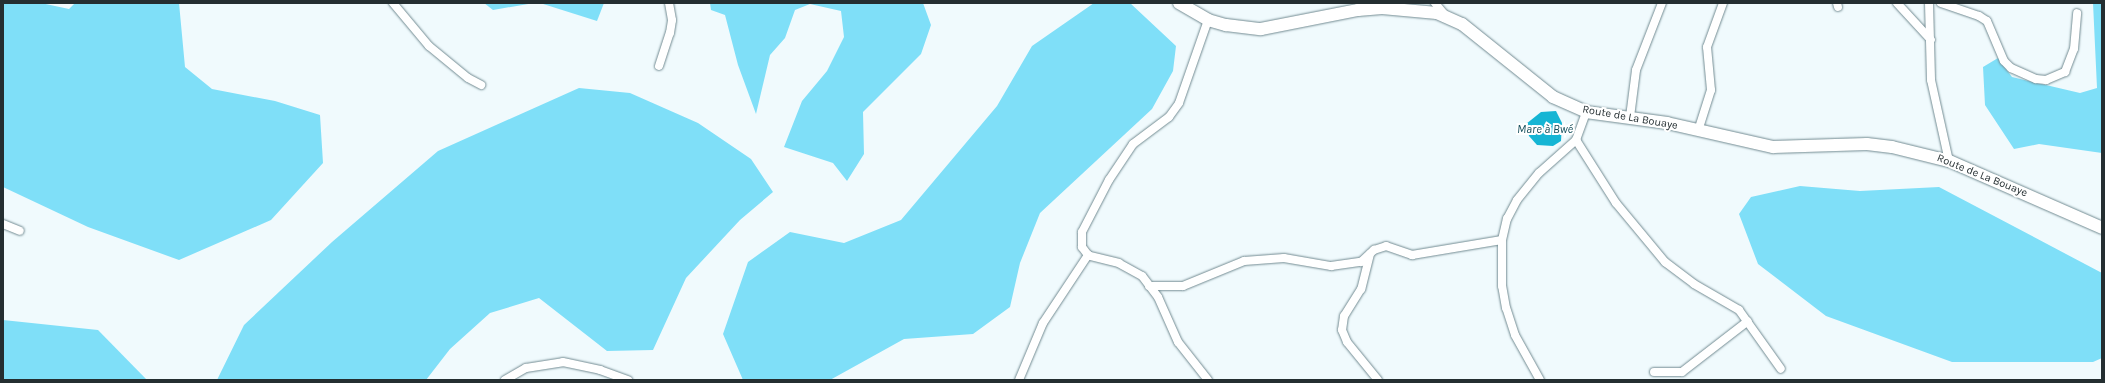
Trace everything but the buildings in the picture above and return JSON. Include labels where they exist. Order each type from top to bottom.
[{"type":"main road","name":"Route de La Bouaye","points":[[1179,3],[1208,20],[1231,26],[1261,29],[1330,15],[1382,8],[1412,9],[1446,16],[1462,24],[1553,97],[1586,112],[1630,116],[1773,147],[1867,144],[1892,147],[1949,161],[2102,228]]},
{"type":"street","points":[[393,3],[429,46],[468,78],[481,85]]},
{"type":"street","points":[[659,66],[670,33],[672,20],[669,3]]},
{"type":"street","points":[[1435,3],[1446,16]]},
{"type":"street","points":[[1630,116],[1636,70],[1662,3]]},
{"type":"street","points":[[1698,131],[1711,90],[1707,47],[1723,3]]},
{"type":"street","points":[[1897,3],[1931,40]]},
{"type":"street","points":[[1929,3],[1931,80],[1949,161]]},
{"type":"street","points":[[1941,3],[1980,16],[1987,21],[2004,61],[2011,68],[2036,79],[2046,80],[2065,72],[2074,49],[2077,12]]},
{"type":"street","points":[[1208,20],[1179,103],[1169,117],[1133,144],[1090,215],[1082,232],[1082,247],[1088,255],[1131,268],[1142,276],[1158,297],[1178,342],[1208,380]]},
{"type":"street","points":[[1540,380],[1515,335],[1506,308],[1502,286],[1502,240],[1511,209],[1539,173],[1576,140],[1586,112]]},
{"type":"street","points":[[1576,140],[1616,203],[1664,262],[1694,284],[1739,310],[1781,369]]},
{"type":"street","points":[[3,224],[20,230]]},
{"type":"street","points":[[1149,286],[1183,286],[1244,261],[1284,258],[1331,266],[1361,262],[1370,254],[1386,246],[1412,255],[1502,240]]},
{"type":"street","points":[[1370,254],[1361,289],[1344,316],[1342,330],[1347,342],[1378,380]]},
{"type":"street","points":[[1019,380],[1043,323],[1088,255]]},
{"type":"street","points":[[1654,372],[1682,372],[1748,321]]},
{"type":"street","points":[[505,380],[526,368],[563,362],[600,370],[628,380]]},
{"type":"shaded area","points":[[3,3],[41,3],[69,9],[75,3],[179,3],[185,67],[212,89],[275,101],[320,115],[323,163],[271,220],[179,260],[88,227],[3,187]]},
{"type":"shaded area","points":[[484,3],[534,3],[493,10]]},
{"type":"shaded area","points":[[540,3],[604,3],[597,21]]},
{"type":"shaded area","points":[[710,3],[923,3],[931,25],[921,54],[863,112],[864,154],[847,181],[833,163],[784,147],[802,101],[827,71],[844,37],[841,11],[810,4],[795,10],[785,38],[770,55],[756,114],[738,65],[725,15],[711,10]]},
{"type":"shaded area","points":[[1094,3],[1130,3],[1176,46],[1173,71],[1152,109],[1040,213],[1020,263],[1010,307],[973,334],[904,339],[830,380],[743,380],[723,334],[748,262],[790,232],[844,243],[901,220],[997,106],[1032,46]]},
{"type":"shaded area","points":[[2093,3],[2102,3],[2102,153],[2039,144],[2014,149],[1985,105],[1983,67],[1998,58],[2012,77],[2080,93],[2097,88]]},
{"type":"shaded area","points":[[579,88],[630,93],[698,123],[751,159],[773,192],[740,220],[686,278],[653,350],[607,351],[539,298],[490,313],[450,349],[426,380],[217,380],[244,325],[332,242],[438,151]]},
{"type":"shaded area","points":[[1800,186],[1860,191],[1939,187],[2102,273],[2102,358],[2093,362],[1952,362],[1826,316],[1758,264],[1739,214],[1751,197]]},
{"type":"shaded area","points":[[3,320],[98,330],[147,380],[3,380]]},
{"type":"water","name":"Mare à Bwé","points":[[1556,111],[1562,123],[1561,141],[1553,146],[1537,145],[1529,136],[1526,124],[1541,112]]}]
